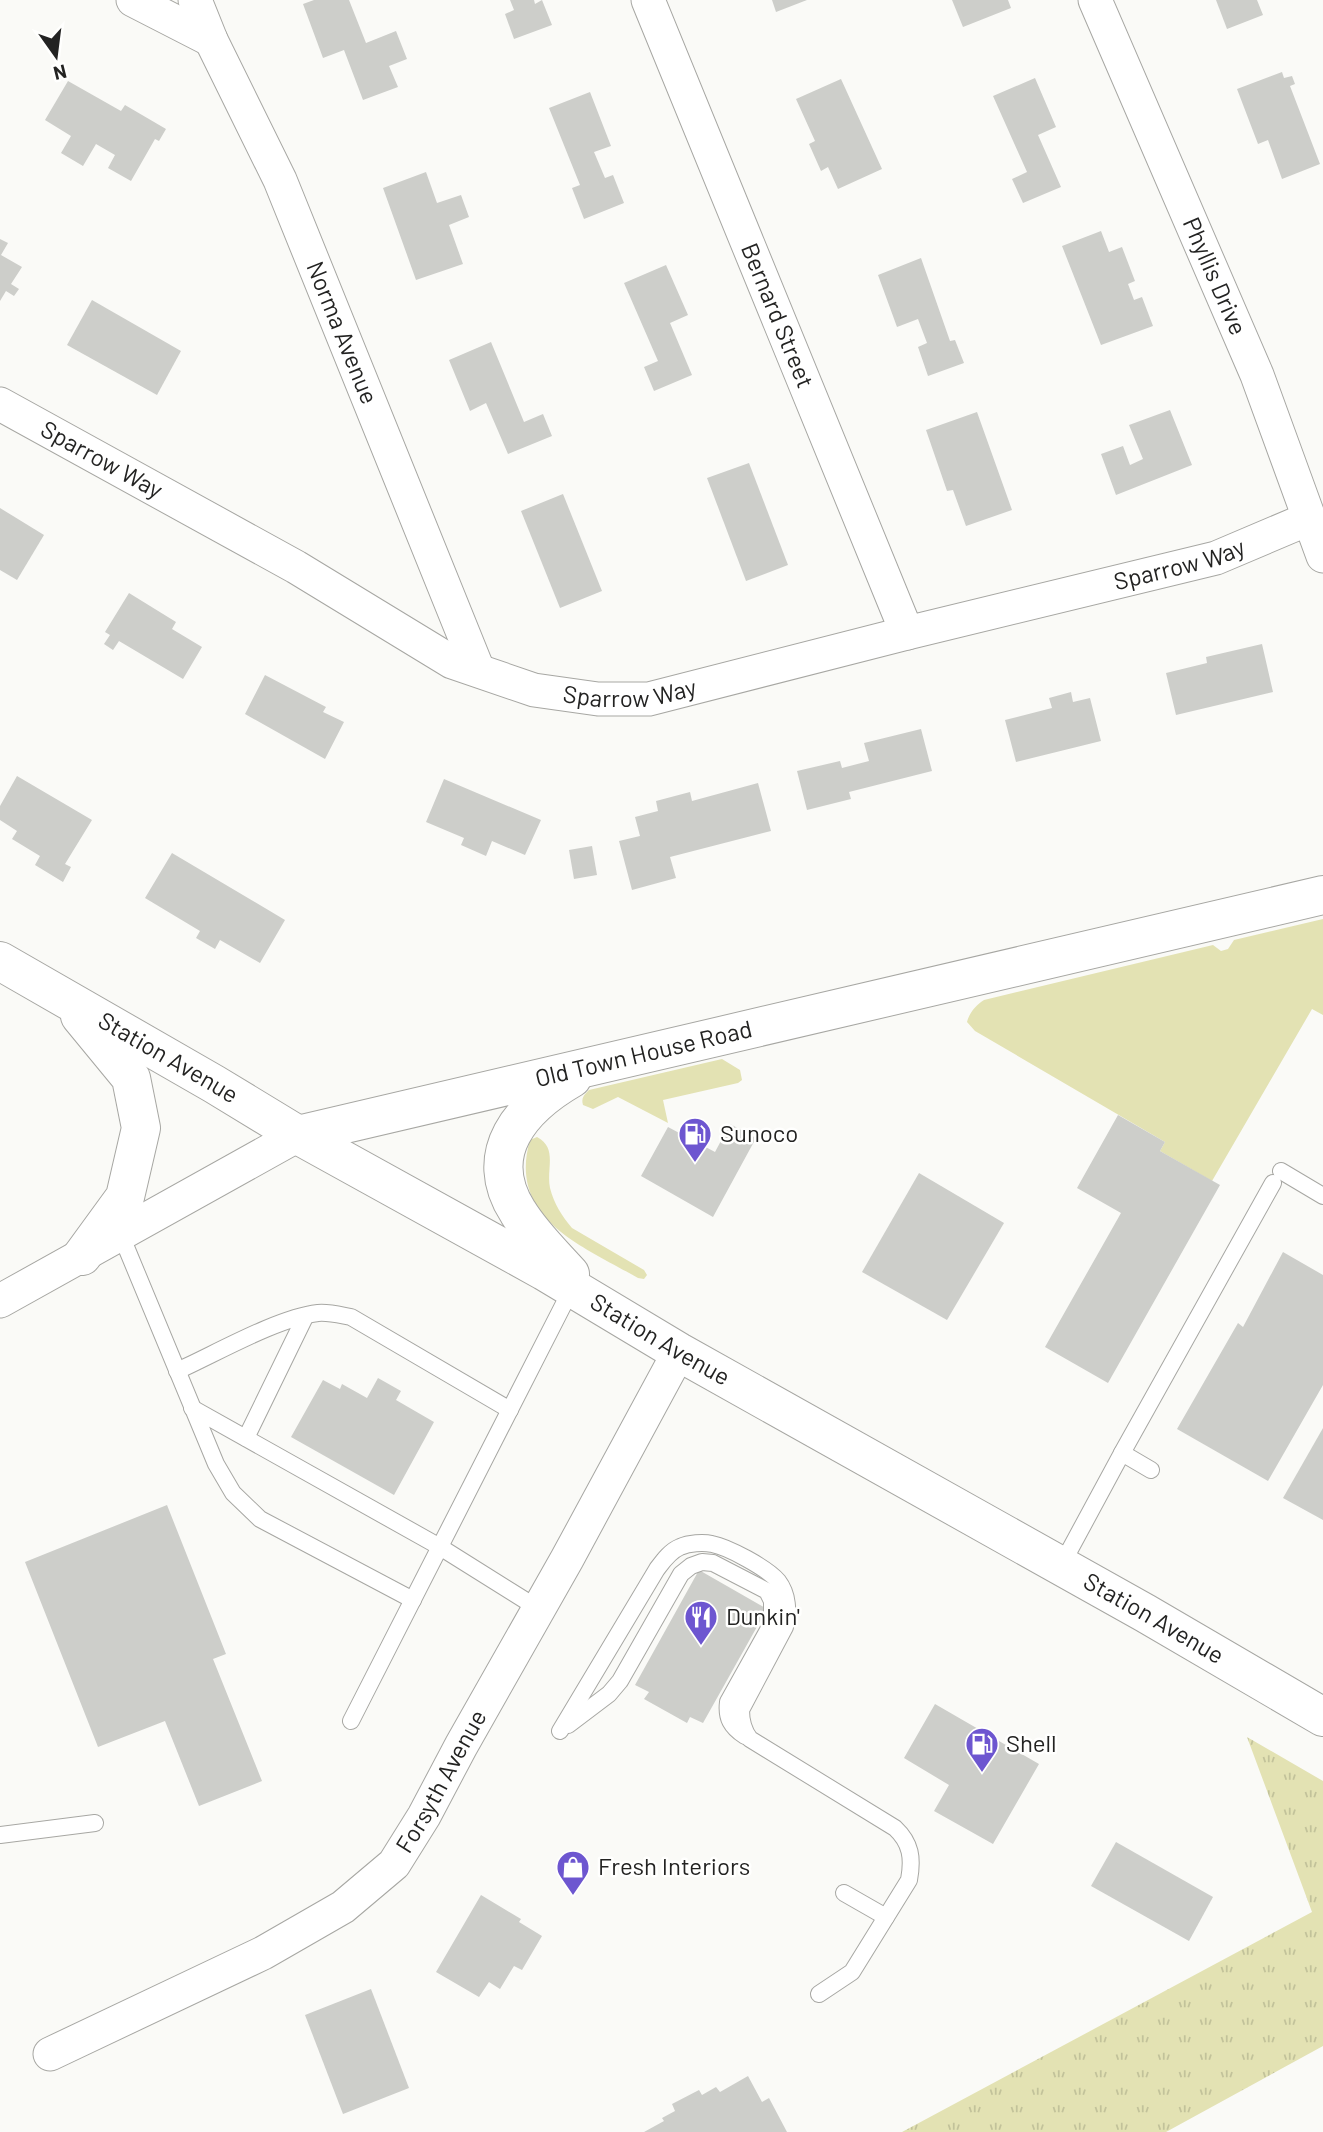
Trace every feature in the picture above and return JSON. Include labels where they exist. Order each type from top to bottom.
[{"type":"main road","name":"Old Town House Road","points":[[298,1135],[1323,895]]},
{"type":"main road","name":"Station Avenue","points":[[0,961],[298,1135],[1323,1717]]},
{"type":"main road","points":[[65,998],[131,1078],[141,1128],[125,1197],[82,1256]]},
{"type":"main road","points":[[583,1295],[516,1210],[508,1192],[504,1150],[513,1129],[525,1113],[550,1091],[595,1065]]},
{"type":"street","points":[[132,0],[211,40]]},
{"type":"street","name":"Norma Avenue","points":[[195,0],[211,40],[280,180],[478,670]]},
{"type":"street","name":"Bernard Street","points":[[648,0],[907,633]]},
{"type":"street","name":"Phyllis Drive","points":[[1095,0],[1256,375],[1323,556]]},
{"type":"street","name":"Sparrow Way","points":[[0,404],[296,567],[452,662],[534,691],[598,699],[649,699],[1216,558],[1308,519]]},
{"type":"street","name":"Old Town House Road","points":[[0,1301],[298,1135]]},
{"type":"street","name":"Forsyth Avenue","points":[[50,2054],[263,1953],[343,1907],[394,1864],[424,1816],[678,1352]]},
{"type":"lane","points":[[1061,1566],[1277,1177],[1323,1196]]},
{"type":"lane","points":[[121,1235],[216,1464],[233,1493],[260,1518],[413,1601]]},
{"type":"lane","points":[[351,1721],[510,1410],[583,1295]]},
{"type":"lane","points":[[177,1371],[285,1322],[319,1313],[351,1317],[510,1410]]},
{"type":"lane","points":[[246,1438],[305,1317]]},
{"type":"lane","points":[[192,1408],[440,1547],[539,1608]]},
{"type":"lane","points":[[1122,1453],[1150,1470]]},
{"type":"lane","points":[[750,1739],[741,1722],[741,1710],[785,1627],[787,1604],[784,1592],[778,1581],[767,1572],[724,1548],[711,1543],[679,1547],[657,1569],[560,1731],[609,1694],[620,1681],[681,1574],[691,1566],[702,1562],[713,1563],[767,1591],[772,1601],[772,1623],[728,1702],[730,1723],[735,1730],[895,1828],[905,1837],[912,1865],[909,1880],[852,1972],[819,1994]]},
{"type":"lane","points":[[0,1835],[95,1823]]},
{"type":"lane","points":[[844,1893],[886,1917]]},
{"type":"green space","points":[[1323,919],[1323,1015],[1312,1009],[1212,1181],[1160,1151],[1165,1142],[975,1031],[967,1022],[974,1009],[984,1000],[1213,945],[1221,951],[1228,949],[1234,940]]},
{"type":"green space","points":[[722,1059],[740,1070],[742,1080],[663,1100],[668,1123],[618,1097],[593,1109],[583,1105],[583,1097],[589,1090]]},
{"type":"green space","points":[[537,1137],[547,1147],[550,1188],[565,1219],[572,1228],[644,1270],[647,1275],[644,1279],[574,1241],[555,1227],[540,1210],[529,1190],[526,1167],[530,1140]]},
{"type":"green space","points":[[1247,1737],[1323,1781],[1323,2046],[1166,2132],[902,2132],[1312,1912]]},
{"type":"building","points":[[314,0],[349,0],[366,43],[396,31],[407,59],[389,66],[398,87],[363,100],[344,50],[323,58],[303,4]]},
{"type":"building","points":[[510,0],[534,0],[535,4],[542,0],[552,25],[514,39],[505,14],[514,10]]},
{"type":"building","points":[[772,0],[807,0],[776,12]]},
{"type":"building","points":[[952,0],[1008,0],[1011,8],[963,27]]},
{"type":"building","points":[[1216,0],[1257,0],[1263,15],[1227,29]]},
{"type":"building","points":[[1282,72],[1284,78],[1292,76],[1295,84],[1290,86],[1320,164],[1282,179],[1268,140],[1258,144],[1237,89]]},
{"type":"building","points":[[1035,78],[1056,127],[1038,135],[1061,187],[1023,203],[1012,179],[1027,172],[993,96]]},
{"type":"building","points":[[841,79],[882,169],[838,189],[828,167],[821,171],[809,144],[815,141],[796,99]]},
{"type":"building","points":[[68,81],[121,111],[125,105],[166,129],[159,141],[155,139],[131,181],[108,168],[115,155],[96,144],[83,166],[61,153],[71,136],[45,120]]},
{"type":"building","points":[[590,92],[611,146],[594,152],[605,178],[613,175],[624,203],[584,219],[572,188],[580,185],[549,108]]},
{"type":"building","points":[[426,172],[437,203],[461,195],[469,217],[449,225],[463,264],[416,280],[383,188]]},
{"type":"building","points":[[1101,231],[1109,252],[1122,247],[1135,281],[1128,284],[1134,300],[1142,297],[1153,326],[1101,345],[1062,246]]},
{"type":"building","points":[[0,239],[8,243],[1,255],[22,267],[11,284],[19,289],[14,296],[6,291],[0,301]]},
{"type":"building","points":[[921,258],[950,341],[955,340],[964,363],[928,376],[918,347],[927,343],[918,319],[897,327],[878,275]]},
{"type":"building","points":[[666,265],[688,315],[670,323],[692,375],[654,391],[644,367],[658,361],[624,283]]},
{"type":"building","points":[[92,300],[181,351],[157,395],[67,345]]},
{"type":"building","points":[[491,342],[524,422],[543,414],[552,436],[508,454],[486,403],[470,411],[449,360]]},
{"type":"building","points":[[1170,410],[1192,465],[1116,495],[1101,454],[1123,446],[1130,465],[1143,459],[1129,425]]},
{"type":"building","points":[[977,412],[1012,510],[966,526],[953,490],[947,491],[926,430]]},
{"type":"building","points":[[749,463],[788,565],[746,581],[707,478]]},
{"type":"building","points":[[563,494],[602,591],[560,608],[521,511]]},
{"type":"building","points":[[0,508],[44,535],[17,580],[0,570]]},
{"type":"building","points":[[129,593],[176,622],[172,629],[202,647],[183,679],[119,641],[113,650],[104,644],[110,635],[105,632]]},
{"type":"building","points":[[1262,644],[1273,692],[1176,715],[1166,673],[1207,663],[1206,657]]},
{"type":"building","points":[[265,675],[326,707],[323,712],[344,722],[325,759],[245,714]]},
{"type":"building","points":[[1071,692],[1073,702],[1090,698],[1101,741],[1016,762],[1005,720],[1052,708],[1049,698]]},
{"type":"building","points":[[921,729],[932,771],[849,792],[851,799],[807,810],[797,771],[840,761],[842,768],[869,761],[864,743]]},
{"type":"building","points":[[17,776],[92,820],[65,864],[71,867],[63,882],[35,865],[40,856],[12,839],[17,831],[0,820],[0,806]]},
{"type":"building","points":[[444,779],[541,820],[525,855],[492,841],[486,856],[461,845],[464,838],[426,822]]},
{"type":"building","points":[[758,783],[771,831],[670,857],[676,878],[632,890],[619,841],[640,836],[635,817],[658,811],[656,801],[690,792],[692,801]]},
{"type":"building","points":[[592,846],[597,875],[574,879],[569,850]]},
{"type":"building","points":[[172,853],[285,920],[260,963],[220,940],[215,949],[196,938],[200,931],[145,898]]},
{"type":"building","points":[[1118,1115],[1165,1142],[1160,1151],[1220,1185],[1108,1383],[1045,1347],[1121,1213],[1077,1188]]},
{"type":"building","name":"Sunoco","points":[[730,1124],[756,1138],[713,1217],[641,1176],[668,1127],[715,1152]]},
{"type":"building","points":[[919,1173],[1004,1223],[947,1320],[862,1272]]},
{"type":"building","points":[[1283,1252],[1323,1275],[1323,1385],[1268,1481],[1177,1429],[1238,1323],[1243,1327]]},
{"type":"building","points":[[378,1378],[401,1391],[396,1400],[434,1422],[394,1495],[291,1437],[323,1380],[340,1389],[342,1384],[367,1398]]},
{"type":"building","points":[[1323,1428],[1323,1520],[1283,1498]]},
{"type":"building","points":[[167,1505],[226,1654],[213,1659],[262,1781],[199,1806],[165,1721],[98,1747],[25,1562]]},
{"type":"building","name":"Dunkin'","points":[[699,1570],[767,1609],[703,1723],[690,1717],[687,1723],[644,1699],[649,1692],[635,1685]]},
{"type":"building","name":"Shell","points":[[935,1704],[1039,1764],[993,1844],[934,1811],[949,1785],[904,1758]]},
{"type":"building","points":[[1116,1842],[1213,1897],[1189,1941],[1091,1886]]},
{"type":"building","points":[[481,1895],[521,1919],[519,1922],[542,1936],[522,1970],[514,1966],[500,1989],[489,1982],[479,1997],[436,1972]]},
{"type":"building","points":[[371,1989],[409,2088],[343,2114],[305,2015]]},
{"type":"building","points":[[748,2076],[762,2102],[769,2098],[787,2132],[644,2132],[664,2121],[662,2118],[675,2111],[672,2104],[699,2090],[702,2095],[716,2087],[720,2092]]},
{"type":"place","name":"Sunoco","points":[[695,1164]]},
{"type":"place","name":"Dunkin'","points":[[701,1647]]},
{"type":"place","name":"Shell","points":[[982,1774]]},
{"type":"place","name":"Fresh Interiors","points":[[573,1897]]}]
